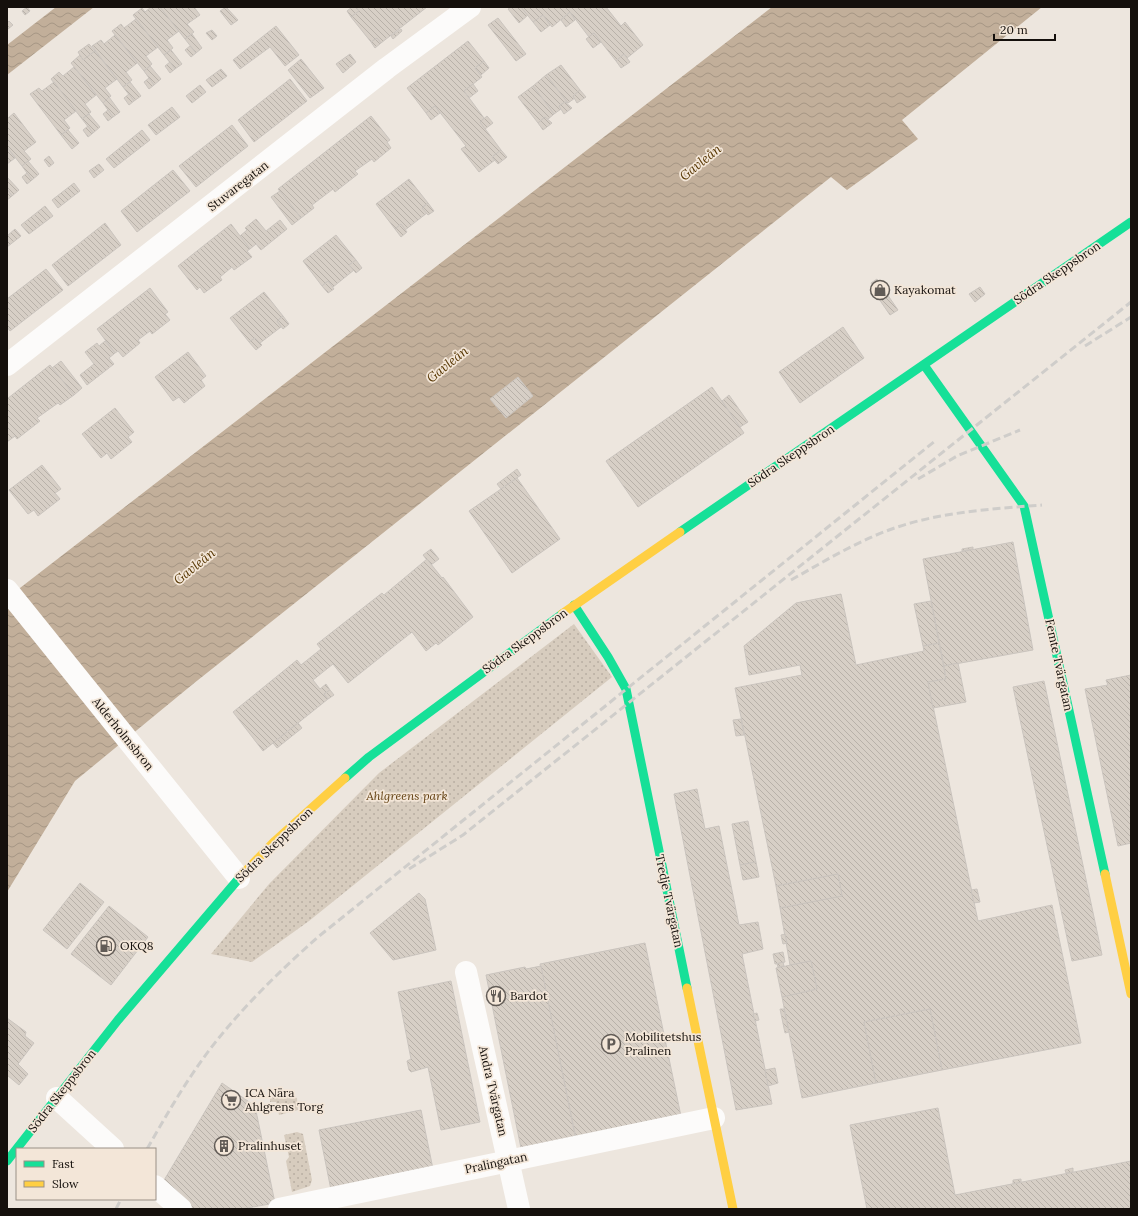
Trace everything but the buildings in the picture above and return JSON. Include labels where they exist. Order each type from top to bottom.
[{"type":"street","name":"Stuvaregatan","points":[[7,365],[387,68],[470,7]]},
{"type":"street","name":"Södra Skeppsbron","points":[[17,1148],[118,1020],[239,878],[275,841],[369,757],[574,605],[1131,222]]},
{"type":"street","name":"Femte Tvärgatan","points":[[924,365],[1024,506],[1131,994]]},
{"type":"street","name":"Alderholmsbron","points":[[7,590],[239,878]]},
{"type":"street","name":"Tredje Tvärgatan","points":[[574,605],[608,657],[626,689],[732,1209]]},
{"type":"street","name":"Andra Tvärgatan","points":[[466,972],[519,1209]]},
{"type":"street","points":[[56,1098],[112,1148]]},
{"type":"street","name":"Pralingatan","points":[[279,1209],[714,1118]]},
{"type":"street","name":"Södra Skeppsbron","points":[[7,1161],[16,1149]]},
{"type":"street","points":[[156,1187],[181,1209]]},
{"type":"green space","name":"Ahlgreens park","points":[[574,624],[612,677],[309,921],[252,962],[211,954],[269,884],[379,773]]},
{"type":"green space","points":[[288,1094],[297,1098],[298,1110],[279,1115],[276,1102],[270,1102],[270,1097]]},
{"type":"green space","points":[[297,1132],[303,1134],[312,1180],[310,1186],[292,1192],[286,1161],[289,1157],[284,1135]]},
{"type":"water","points":[[56,7],[94,7],[7,75],[7,45]]},
{"type":"water","name":"Gavleån","points":[[772,7],[1042,7],[902,120],[918,139],[847,190],[831,177],[193,684],[75,781],[7,892],[7,598]]},
{"type":"railway","points":[[409,869],[463,835],[1131,302]]},
{"type":"railway","points":[[1085,346],[1131,317]]},
{"type":"railway","points":[[918,479],[957,456],[1020,430]]},
{"type":"railway","points":[[148,1148],[187,1082],[220,1036],[251,1001],[318,937],[935,441]]},
{"type":"railway","points":[[791,580],[863,541],[907,524],[965,512],[1042,505]]},
{"type":"railway","points":[[116,1209],[120,1200]]},
{"type":"traffic: fast","points":[[680,532],[1131,222]]},
{"type":"traffic: fast","points":[[924,365],[1024,506],[1105,874]]},
{"type":"traffic: fast","points":[[574,605],[608,657],[626,689],[687,988]]},
{"type":"traffic: fast","points":[[345,778],[369,757],[562,614]]},
{"type":"traffic: fast","points":[[17,1148],[118,1020],[241,876]]},
{"type":"traffic: fast","points":[[7,1161],[16,1150]]},
{"type":"traffic: slow","points":[[562,614],[680,532]]},
{"type":"traffic: slow","points":[[241,876],[275,841],[345,778]]},
{"type":"traffic: slow","points":[[1105,874],[1131,994]]},
{"type":"traffic: slow","points":[[687,988],[733,1209]]},
{"type":"place","name":"Kayakomat","points":[[880,290]]},
{"type":"place","name":"OKQ8","points":[[106,946]]},
{"type":"place","name":"Bardot","points":[[496,996]]},
{"type":"place","name":"Mobilitetshus Pralinen","points":[[611,1044]]},
{"type":"place","name":"ICA Nära Ahlgrens Torg","points":[[231,1100]]},
{"type":"place","name":"Pralinhuset","points":[[224,1146]]}]
